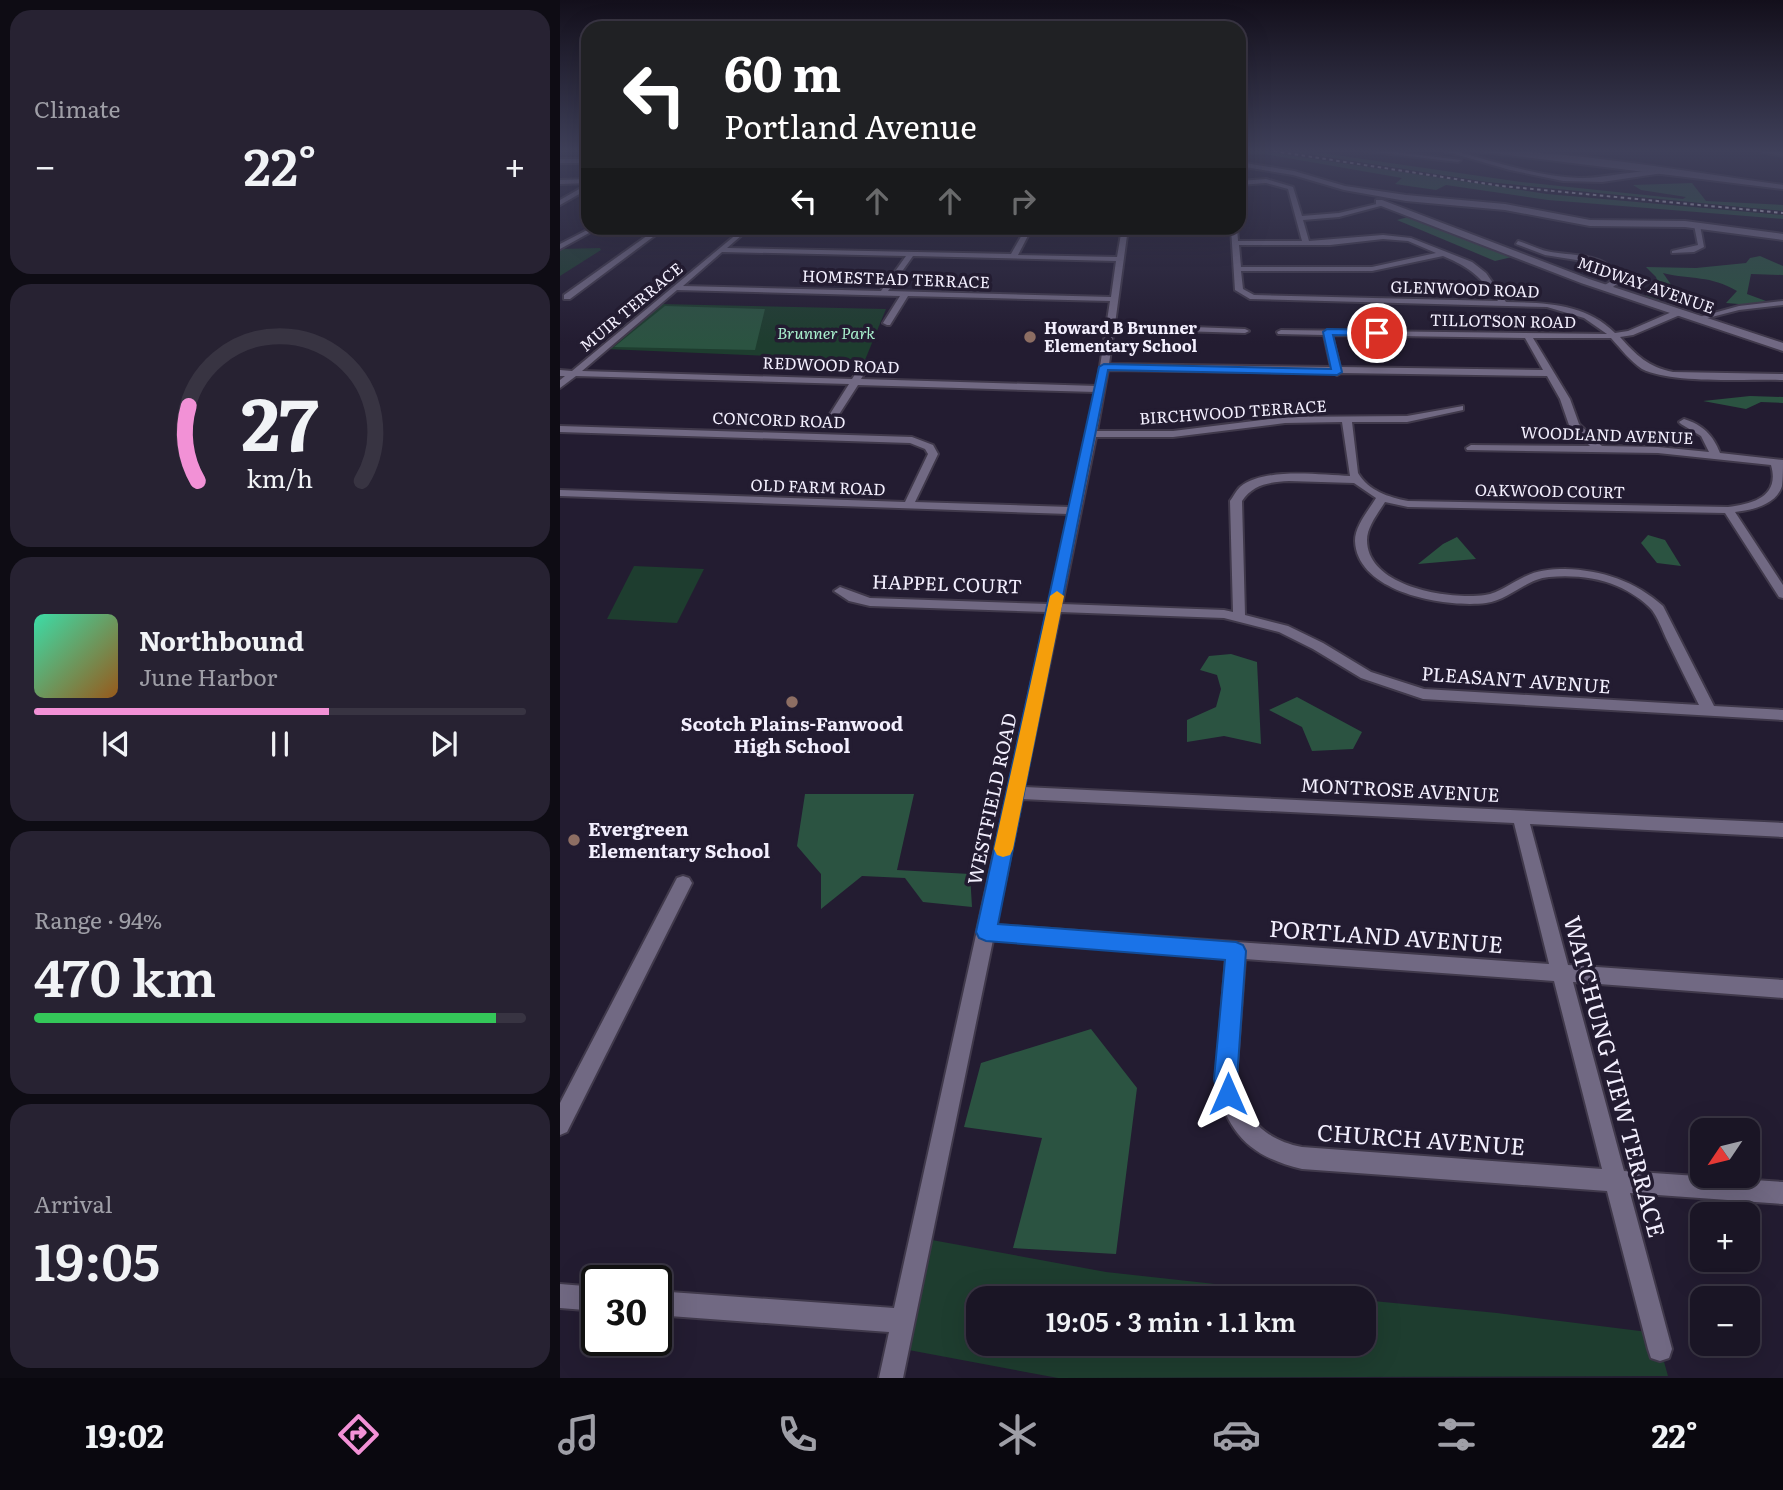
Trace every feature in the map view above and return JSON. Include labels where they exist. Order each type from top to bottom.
[{"type":"main road","name":"MIDWAY AVENUE","points":[[1412,214],[1606,288],[1783,347]]},
{"type":"main road","points":[[1542,214],[1590,223],[1696,225],[1783,237]]},
{"type":"street","points":[[1298,214],[1306,243]]},
{"type":"street","points":[[1299,218],[1342,214]]},
{"type":"street","points":[[1674,252],[1694,250],[1702,246],[1696,225]]},
{"type":"street","points":[[560,247],[582,235]]},
{"type":"street","points":[[567,297],[652,235]]},
{"type":"street","name":"MUIR TERRACE","points":[[560,385],[738,235]]},
{"type":"street","points":[[1014,256],[1025,235]]},
{"type":"street","name":"WESTFIELD ROAD","points":[[891,1378],[1101,389],[1124,235]]},
{"type":"street","points":[[1234,235],[1237,269],[1372,269],[1445,253]]},
{"type":"street","points":[[1235,243],[1306,243],[1396,237],[1417,241],[1469,264],[1483,275],[1502,302]]},
{"type":"street","points":[[1518,243],[1543,253],[1585,259],[1604,265],[1614,275],[1614,283],[1606,288]]},
{"type":"street","points":[[720,250],[1121,259]]},
{"type":"street","points":[[883,293],[911,254]]},
{"type":"street","name":"GLENWOOD ROAD","points":[[1237,269],[1239,290],[1250,297],[1540,304],[1568,310],[1597,322],[1638,364],[1664,374],[1783,377]]},
{"type":"street","name":"HOMESTEAD TERRACE","points":[[676,288],[1116,299]]},
{"type":"street","points":[[887,323],[905,294]]},
{"type":"street","points":[[1696,319],[1739,308],[1783,303]]},
{"type":"street","name":"TILLOTSON ROAD","points":[[1281,332],[1612,336],[1637,330],[1677,313]]},
{"type":"street","points":[[1110,326],[1245,331]]},
{"type":"street","points":[[1327,332],[1337,372]]},
{"type":"street","points":[[1527,335],[1565,398],[1574,425],[1599,449]]},
{"type":"street","points":[[835,414],[866,363]]},
{"type":"street","points":[[1104,367],[1549,373]]},
{"type":"street","name":"REDWOOD ROAD","points":[[560,373],[1101,389]]},
{"type":"street","name":"BIRCHWOOD TERRACE","points":[[1091,434],[1173,434],[1266,421],[1407,419],[1460,408]]},
{"type":"street","points":[[1239,616],[1236,501],[1241,491],[1252,483],[1269,479],[1357,480],[1353,472],[1347,420]]},
{"type":"street","points":[[1684,422],[1709,438],[1715,456]]},
{"type":"street","name":"CONCORD ROAD","points":[[560,429],[912,440],[929,447],[933,454],[908,506]]},
{"type":"street","name":"WOODLAND AVENUE","points":[[1471,448],[1658,450],[1779,463]]},
{"type":"street","name":"OAKWOOD COURT","points":[[1357,480],[1365,488],[1382,497],[1414,504],[1728,510],[1754,505],[1772,494],[1780,479],[1779,463]]},
{"type":"street","name":"OLD FARM ROAD","points":[[560,493],[1075,512]]},
{"type":"street","points":[[1382,497],[1362,534],[1361,545],[1371,566],[1388,580],[1430,597],[1468,601],[1502,595],[1530,578],[1545,573],[1584,574],[1617,581],[1646,597],[1658,609],[1709,711]]},
{"type":"street","points":[[1728,510],[1783,594]]},
{"type":"street","points":[[1766,569],[1783,570]]},
{"type":"street","name":"HAPPEL COURT","points":[[840,591],[870,602],[1055,608]]},
{"type":"street","name":"PLEASANT AVENUE","points":[[1055,608],[1191,611],[1239,616],[1292,633],[1366,676],[1393,687],[1423,694],[1783,715]]},
{"type":"street","name":"MONTROSE AVENUE","points":[[1015,793],[1783,830]]},
{"type":"street","name":"WATCHUNG VIEW TERRACE","points":[[1520,817],[1660,1349]]},
{"type":"street","points":[[560,1125],[682,883]]},
{"type":"street","name":"PORTLAND AVENUE","points":[[986,932],[1783,989]]},
{"type":"street","name":"CHURCH AVENUE","points":[[1236,951],[1226,1079],[1228,1094],[1236,1117],[1246,1130],[1271,1150],[1302,1158],[1783,1193]]},
{"type":"street","points":[[560,1296],[581,1298]]},
{"type":"street","points":[[672,1304],[903,1321]]},
{"type":"green space","points":[[1725,214],[1775,214],[1783,215],[1783,219]]},
{"type":"green space","points":[[1408,217],[1512,257],[1495,261],[1397,220]]},
{"type":"green space","points":[[560,249],[601,250],[560,276]]},
{"type":"green space","points":[[1760,256],[1783,266],[1783,275],[1751,274],[1747,294],[1766,301],[1751,305],[1726,303],[1737,291],[1709,280],[1663,273],[1672,286],[1659,300],[1646,296],[1649,285],[1658,283],[1646,267],[1696,268],[1746,263],[1750,258]]},
{"type":"green space","name":"Brunner Park","points":[[660,304],[886,309],[865,360],[606,349]]},
{"type":"green space","points":[[665,306],[765,309],[755,350],[614,347]]},
{"type":"green space","points":[[1750,396],[1783,397],[1783,403],[1761,402],[1746,409],[1703,401]]},
{"type":"green space","points":[[1648,535],[1665,540],[1681,566],[1657,563],[1641,543]]},
{"type":"green space","points":[[1457,537],[1476,559],[1418,564],[1443,544]]},
{"type":"green space","points":[[634,566],[704,569],[677,623],[607,619]]},
{"type":"green space","points":[[1231,654],[1257,662],[1261,744],[1224,736],[1187,742],[1187,720],[1216,707],[1221,689],[1217,675],[1200,670],[1209,656]]},
{"type":"green space","points":[[1297,697],[1362,732],[1353,749],[1312,751],[1302,727],[1269,710]]},
{"type":"green space","points":[[805,794],[914,794],[897,870],[970,874],[972,907],[923,902],[905,878],[862,876],[821,909],[821,874],[797,846]]},
{"type":"green space","points":[[1091,1029],[1137,1088],[1116,1254],[1013,1248],[1042,1138],[964,1127],[981,1063]]},
{"type":"green space","points":[[921,1238],[1106,1272],[1233,1286],[966,1286],[966,1356],[1376,1356],[1376,1301],[1656,1333],[1668,1376],[1058,1378],[898,1348]]},
{"type":"slow traffic","points":[[1003,849],[1057,596]]},
{"type":"place","name":"Howard B Brunner Elementary School","points":[[1030,337]]},
{"type":"place","name":"Scotch Plains-Fanwood High School","points":[[792,702]]},
{"type":"place","name":"Evergreen Elementary School","points":[[574,840]]},
{"type":"route","points":[[1228,1094],[1226,1079],[1236,951],[986,932],[1104,367],[1337,372],[1327,332],[1377,333]]}]
